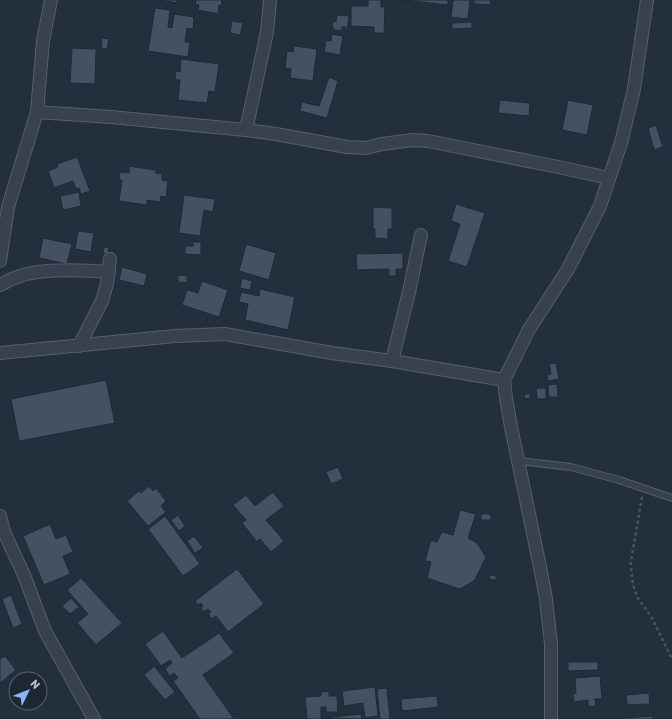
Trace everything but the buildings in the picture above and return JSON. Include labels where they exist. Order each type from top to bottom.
[{"type":"street","points":[[0,261],[8,207],[37,112],[43,41],[51,0]]},
{"type":"street","points":[[246,130],[266,32],[270,0]]},
{"type":"street","points":[[551,719],[551,644],[546,599],[511,427],[504,380],[528,331],[568,269],[600,206],[621,143],[634,89],[647,0]]},
{"type":"street","points":[[37,112],[111,117],[246,130],[276,134],[347,148],[366,148],[382,144],[413,140],[428,141],[609,178]]},
{"type":"street","points":[[392,361],[421,235]]},
{"type":"street","points":[[78,346],[102,301],[107,284],[110,259]]},
{"type":"street","points":[[0,285],[20,276],[33,273],[82,270],[109,272]]},
{"type":"street","points":[[0,353],[175,336],[225,334],[332,353],[392,361],[504,380]]},
{"type":"street","points":[[0,516],[4,532],[24,575],[45,631],[94,719]]},
{"type":"lane","points":[[519,461],[571,467],[619,480],[672,498]]},
{"type":"path","points":[[643,489],[631,568],[633,584],[640,603],[652,618],[672,659]]}]
